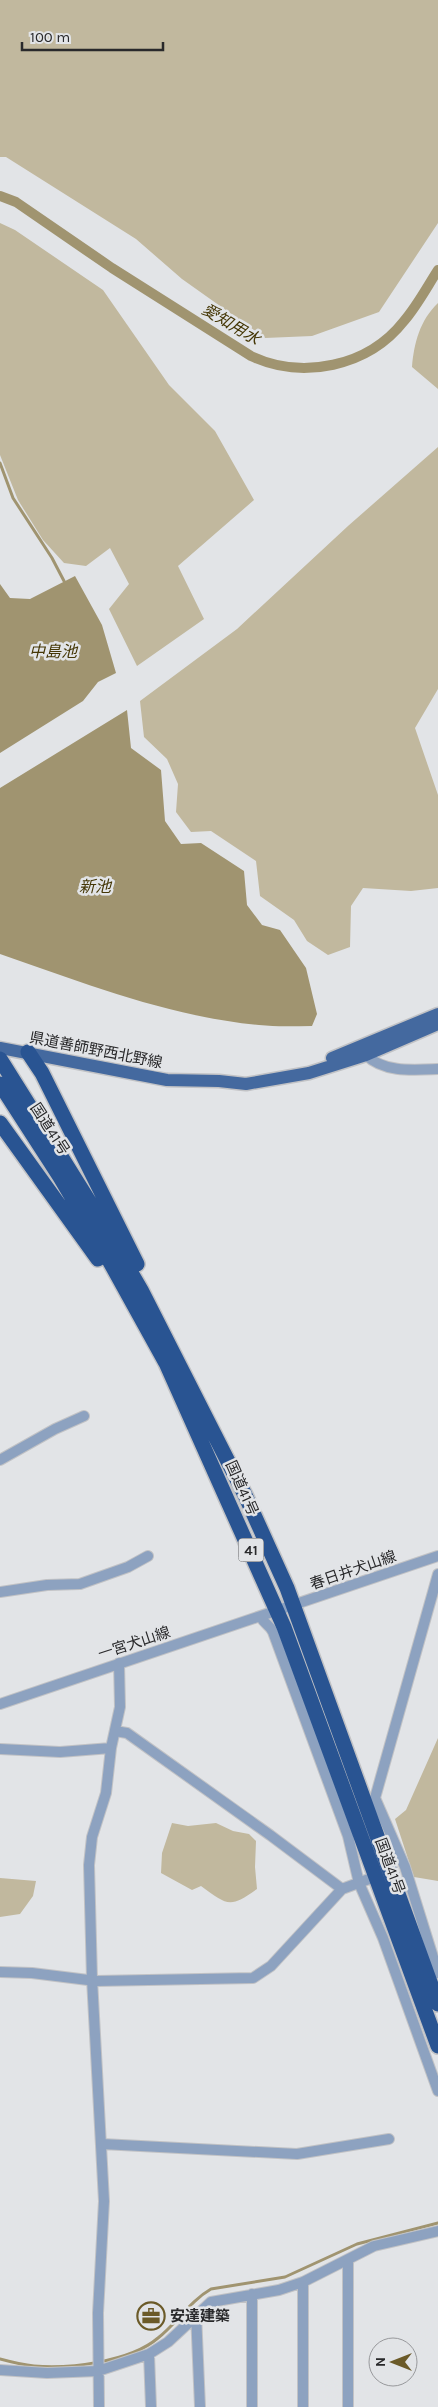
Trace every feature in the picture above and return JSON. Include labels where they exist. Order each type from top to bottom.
[{"type":"highway","points":[[28,1052],[42,1072],[120,1233],[189,1362],[232,1452],[245,1495]]},
{"type":"highway","name":"国道41号","points":[[4,1064],[141,1290],[245,1495],[294,1606],[438,2004]]},
{"type":"highway","name":"国道41号","points":[[0,1084],[60,1177],[110,1260],[166,1363],[278,1612],[438,2046]]},
{"type":"highway","points":[[0,1124],[91,1248],[150,1344],[166,1363]]},
{"type":"main road","name":"県道善師野西北野線","points":[[246,1084],[322,1062],[438,1014]]},
{"type":"main road","name":"県道善師野西北野線","points":[[0,1048],[167,1080],[219,1081],[246,1084],[309,1073],[366,1055],[438,1024]]},
{"type":"street","points":[[366,1055],[373,1063],[387,1067],[438,1069]]},
{"type":"street","points":[[0,1460],[55,1429],[84,1416]]},
{"type":"street","points":[[0,1592],[47,1585],[80,1584],[128,1567],[148,1556]]},
{"type":"street","name":"春日井犬山線","points":[[278,1612],[438,1556]]},
{"type":"street","points":[[438,1574],[375,1798],[438,1973]]},
{"type":"street","name":"一宮犬山線","points":[[0,1704],[119,1663],[278,1612]]},
{"type":"street","points":[[261,1617],[263,1622],[270,1625],[273,1632],[348,1836],[438,2091]]},
{"type":"street","points":[[98,2407],[104,2201],[89,1906],[92,1837],[106,1793],[111,1748],[120,1707],[119,1663]]},
{"type":"street","points":[[115,1730],[127,1733],[342,1889]]},
{"type":"street","points":[[0,1749],[60,1752],[111,1748]]},
{"type":"street","points":[[0,1972],[92,1979],[96,1981],[162,1982],[253,1978],[271,1966],[342,1889],[364,1881]]},
{"type":"street","points":[[102,2144],[297,2154],[389,2139]]},
{"type":"street","points":[[0,2370],[40,2373],[98,2371],[149,2354],[168,2342],[196,2313],[210,2302],[279,2290],[303,2282],[374,2246],[438,2231]]},
{"type":"street","points":[[348,2260],[348,2407]]},
{"type":"street","points":[[303,2282],[303,2407]]},
{"type":"street","points":[[252,2294],[252,2407]]},
{"type":"street","points":[[196,2313],[200,2407]]},
{"type":"street","points":[[149,2354],[150,2407]]},
{"type":"shaded area","points":[[0,0],[438,0],[438,223],[379,312],[312,336],[265,338],[182,279],[136,239],[6,157],[0,157]]},
{"type":"shaded area","points":[[0,223],[15,230],[103,290],[169,385],[215,431],[254,500],[178,566],[204,619],[137,666],[109,609],[129,584],[110,548],[86,566],[64,563],[43,540],[18,500],[0,455]]},
{"type":"shaded area","points":[[438,303],[438,389],[412,367],[414,349],[422,324]]},
{"type":"shaded area","points":[[438,447],[438,689],[415,728],[438,795],[438,888],[411,891],[363,888],[351,906],[350,947],[328,955],[307,941],[294,920],[260,896],[256,861],[211,831],[191,832],[176,812],[178,784],[167,759],[144,737],[140,701],[237,629],[348,526]]},
{"type":"shaded area","points":[[438,1738],[438,1881],[414,1877],[395,1819],[406,1810]]},
{"type":"shaded area","points":[[172,1823],[188,1826],[216,1823],[233,1831],[249,1834],[256,1841],[255,1867],[257,1889],[235,1902],[223,1901],[201,1886],[192,1890],[161,1873],[162,1853]]},
{"type":"shaded area","points":[[0,1878],[36,1881],[33,1896],[20,1914],[0,1917]]},
{"type":"water","name":"中島池","points":[[75,576],[102,625],[116,673],[98,682],[83,701],[0,753],[0,584],[10,598],[30,599]]},
{"type":"water","name":"新池","points":[[127,710],[131,748],[161,770],[165,821],[181,844],[201,843],[244,871],[247,905],[262,925],[280,930],[306,968],[317,1014],[312,1026],[259,1025],[193,1015],[95,987],[0,954],[0,788]]},
{"type":"waterway","name":"愛知用水","points":[[0,196],[16,202],[112,268],[251,356],[291,367],[312,368],[333,365],[353,359],[372,349],[389,337],[404,321],[418,303],[438,270]]},
{"type":"waterway","points":[[0,463],[13,498],[52,558],[64,581]]},
{"type":"waterway","points":[[0,2359],[26,2365],[48,2367],[81,2365],[116,2358],[132,2353],[158,2338],[190,2306],[211,2289],[285,2277],[357,2244],[438,2223]]},
{"type":"place","name":"安達建築","points":[[151,2316]]}]
